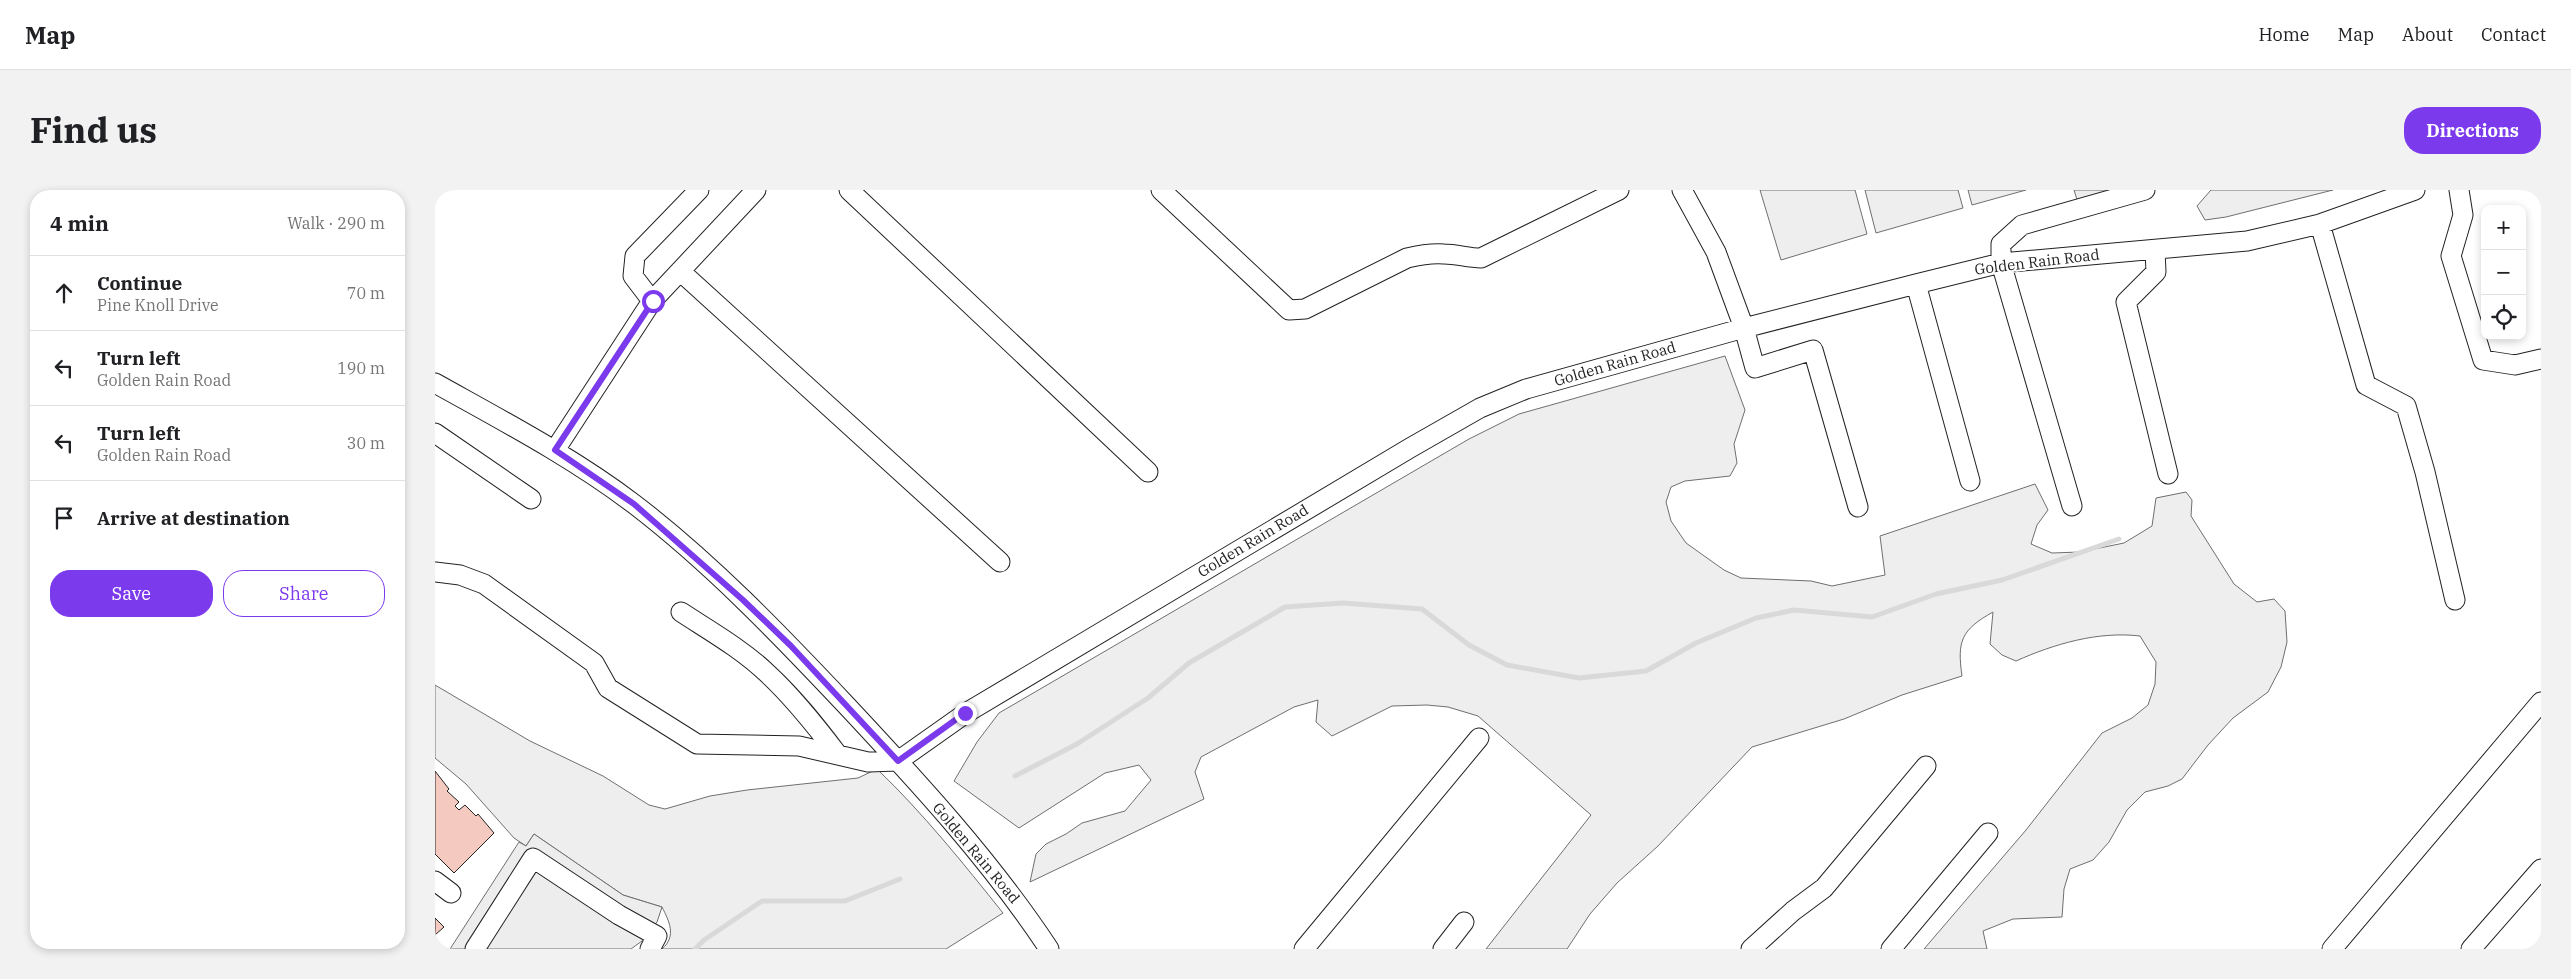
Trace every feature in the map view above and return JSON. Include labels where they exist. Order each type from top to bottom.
[{"type":"street","points":[[653,301],[633,276],[635,256],[699,190]]},
{"type":"street","points":[[555,450],[653,301],[756,190]]},
{"type":"street","points":[[849,190],[1148,472]]},
{"type":"street","points":[[1161,190],[1289,310],[1305,309],[1407,258],[1426,254],[1446,254],[1467,258],[1481,258],[1619,190]]},
{"type":"street","points":[[1682,190],[1715,252],[1744,328],[1755,368],[1813,350],[1858,507]]},
{"type":"street","points":[[2072,506],[2001,263],[2001,244],[2022,225],[2097,197],[2145,190]]},
{"type":"street","name":"Golden Rain Road","points":[[898,761],[965,713],[1480,408],[1526,389],[1744,328],[2001,263],[2247,241],[2320,224],[2415,190]]},
{"type":"street","points":[[2459,190],[2463,214],[2451,256],[2483,360],[2515,365],[2541,359]]},
{"type":"street","points":[[2320,224],[2366,385],[2406,406],[2425,472],[2455,600]]},
{"type":"street","points":[[2155,250],[2157,272],[2126,302],[2168,474]]},
{"type":"street","points":[[681,271],[1000,562]]},
{"type":"street","points":[[1916,284],[1970,481]]},
{"type":"street","name":"Golden Rain Road","points":[[435,383],[555,450],[634,504],[737,594],[791,646],[898,761],[1023,909],[1049,949]]},
{"type":"street","points":[[435,432],[531,498]]},
{"type":"street","points":[[435,572],[461,575],[484,584],[594,663],[608,688],[697,744],[799,746],[868,762],[898,761]]},
{"type":"street","points":[[681,612],[747,656],[767,673],[809,717],[838,755]]},
{"type":"street","points":[[2333,949],[2541,702]]},
{"type":"street","points":[[1304,949],[1479,738]]},
{"type":"street","points":[[1751,949],[1793,911],[1824,888],[1925,766]]},
{"type":"street","points":[[1891,949],[1989,833]]},
{"type":"street","points":[[475,949],[533,858],[619,915],[657,936],[650,949]]},
{"type":"street","points":[[2471,949],[2541,869]]},
{"type":"street","points":[[435,880],[451,893]]},
{"type":"street","points":[[1443,949],[1464,922]]},
{"type":"shaded area","points":[[1760,190],[1855,190],[1867,234],[1781,260]]},
{"type":"shaded area","points":[[1865,190],[1958,190],[1963,208],[1876,233]]},
{"type":"shaded area","points":[[1968,190],[2026,190],[1972,205]]},
{"type":"shaded area","points":[[2074,190],[2125,190],[2078,203]]},
{"type":"shaded area","points":[[2211,190],[2333,190],[2226,217],[2205,220],[2197,206]]},
{"type":"shaded area","points":[[1725,356],[1745,410],[1734,444],[1737,463],[1730,476],[1685,481],[1671,487],[1666,502],[1671,521],[1686,543],[1724,570],[1741,578],[1811,581],[1832,586],[1885,575],[1880,536],[2035,484],[2048,510],[2037,525],[2031,544],[2052,553],[2080,552],[2124,543],[2152,526],[2156,498],[2186,492],[2192,500],[2191,516],[2234,584],[2257,602],[2274,599],[2285,611],[2287,642],[2281,667],[2268,692],[2233,718],[2208,745],[2182,779],[2168,786],[2145,792],[2127,810],[2109,842],[2093,860],[2070,869],[2064,889],[2062,917],[2013,919],[1983,931],[1987,949],[1924,949],[2026,830],[2102,733],[2132,718],[2148,705],[2155,684],[2156,662],[2140,636],[2124,635],[2108,635],[2077,640],[2045,649],[2016,661],[2002,655],[1990,644],[1993,612],[1974,625],[1964,638],[1960,654],[1962,676],[1902,695],[1844,719],[1752,747],[1658,846],[1617,883],[1590,914],[1567,949],[1486,949],[1591,815],[1478,716],[1448,707],[1427,705],[1392,706],[1332,736],[1316,722],[1318,700],[1294,707],[1201,757],[1195,772],[1204,799],[1030,882],[1036,854],[1046,844],[1082,823],[1125,811],[1151,780],[1139,765],[1105,773],[1019,828],[954,781],[977,742],[999,713],[1469,439],[1519,414]]},
{"type":"shaded area","points":[[435,685],[530,741],[603,776],[649,805],[665,809],[710,796],[747,790],[858,778],[877,769],[927,821],[1003,913],[946,949],[662,949],[669,939],[670,928],[662,907],[623,895],[534,834],[526,846],[514,838],[466,784],[435,758]]},
{"type":"shaded area","points":[[534,834],[623,895],[662,907],[657,922],[642,941],[631,949],[450,949],[519,842],[526,846]]},
{"type":"building","points":[[435,771],[449,789],[447,791],[459,802],[455,806],[459,810],[465,805],[476,816],[478,814],[494,833],[454,873],[435,854]]},
{"type":"building","points":[[435,918],[444,927],[435,935]]},
{"type":"waterway","points":[[1015,776],[1077,744],[1148,698],[1189,663],[1285,607],[1343,603],[1422,609],[1469,645],[1507,665],[1579,678],[1646,671],[1696,643],[1756,618],[1794,610],[1872,617],[1936,594],[2002,580],[2119,539]]},
{"type":"waterway","points":[[695,949],[704,940],[762,901],[845,901],[900,879]]},
{"type":"route","points":[[653,301],[555,450],[634,504],[743,600],[791,646],[898,761],[965,713]]}]
